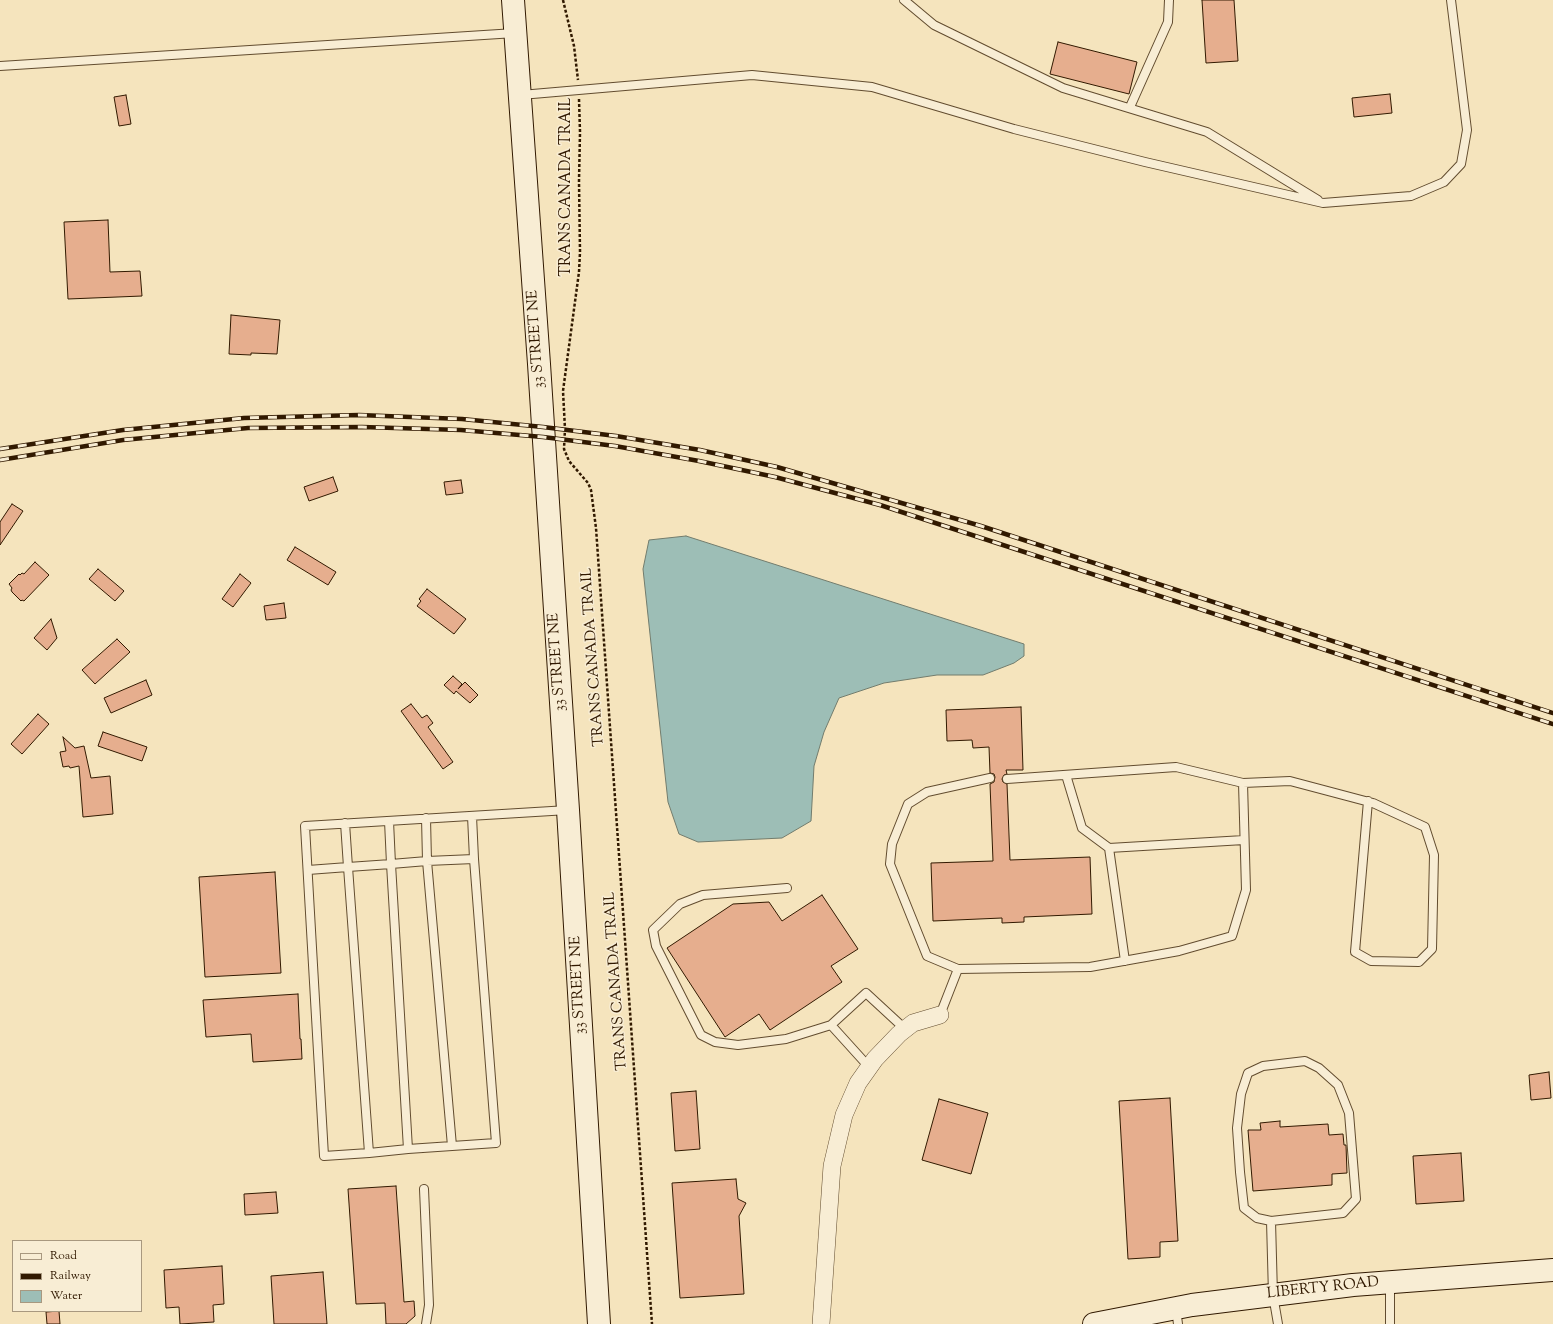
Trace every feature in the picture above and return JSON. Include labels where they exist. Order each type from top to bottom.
[{"type":"street","name":"33 STREET NE","points":[[514,0],[568,810],[599,1324]]},
{"type":"street","points":[[821,1324],[832,1166],[844,1115],[858,1083],[875,1059],[913,1023],[940,1015]]},
{"type":"street","name":"LIBERTY ROAD","points":[[1094,1324],[1177,1316],[1273,1295],[1353,1285],[1553,1270]]},
{"type":"lane","points":[[904,0],[934,25],[1049,82],[1063,88],[1130,107],[1207,132],[1323,204]]},
{"type":"lane","points":[[1130,107],[1168,22],[1169,0]]},
{"type":"lane","points":[[520,95],[578,91],[752,74],[872,87],[1022,131],[1323,204],[1411,196],[1444,182],[1461,164],[1467,130],[1451,0]]},
{"type":"lane","points":[[0,66],[516,33]]},
{"type":"lane","points":[[1007,779],[1176,767],[1243,783],[1290,781],[1368,801],[1425,827],[1434,855],[1432,949],[1419,962],[1371,961],[1355,952],[1368,801]]},
{"type":"lane","points":[[1066,775],[1082,828],[1109,848],[1244,840]]},
{"type":"lane","points":[[990,778],[926,792],[908,804],[892,844],[890,864],[927,956],[958,969],[1090,967],[1179,952],[1232,936],[1246,890],[1243,783]]},
{"type":"lane","points":[[472,816],[496,1143],[324,1156],[305,826],[568,810]]},
{"type":"lane","points":[[426,818],[427,861],[452,1146]]},
{"type":"lane","points":[[390,821],[391,864],[408,1149]]},
{"type":"lane","points":[[345,823],[369,1153]]},
{"type":"lane","points":[[1109,848],[1125,961]]},
{"type":"lane","points":[[308,870],[474,859]]},
{"type":"lane","points":[[787,888],[703,895],[680,904],[653,930],[656,946],[701,1035],[715,1042],[738,1045],[786,1039],[831,1026],[866,993],[905,1029]]},
{"type":"lane","points":[[940,1015],[958,969]]},
{"type":"lane","points":[[831,1026],[869,1067]]},
{"type":"lane","points":[[1305,1061],[1319,1068],[1338,1085],[1349,1113],[1356,1199],[1344,1213],[1271,1221],[1256,1218],[1244,1208],[1237,1128],[1241,1094],[1248,1073],[1263,1066],[1305,1061]]},
{"type":"lane","points":[[424,1190],[429,1305],[426,1324]]},
{"type":"lane","points":[[1271,1221],[1273,1295],[1278,1324]]},
{"type":"lane","points":[[1390,1282],[1390,1324]]},
{"type":"path","name":"TRANS CANADA TRAIL","points":[[563,0],[575,52],[580,132],[580,246],[578,278],[563,391],[565,414],[564,449],[569,461],[588,483],[591,490],[596,528],[652,1324]]},
{"type":"water","points":[[686,536],[1024,644],[1024,656],[1014,663],[983,675],[937,675],[884,683],[839,698],[824,732],[814,766],[811,821],[782,838],[698,842],[679,834],[668,802],[643,569],[649,540]]},
{"type":"building","points":[[1202,0],[1234,0],[1238,61],[1206,63]]},
{"type":"building","points":[[1058,42],[1137,62],[1129,94],[1050,74]]},
{"type":"building","points":[[1390,94],[1392,113],[1354,117],[1352,98]]},
{"type":"building","points":[[126,95],[131,124],[119,126],[114,97]]},
{"type":"building","points":[[108,220],[110,272],[140,271],[142,296],[68,299],[64,222]]},
{"type":"building","points":[[231,315],[280,320],[277,354],[229,354]]},
{"type":"building","points":[[333,477],[338,491],[309,501],[304,487]]},
{"type":"building","points":[[461,480],[463,493],[446,495],[444,482]]},
{"type":"building","points":[[12,504],[23,511],[0,545],[0,522]]},
{"type":"building","points":[[295,547],[336,572],[328,585],[287,560]]},
{"type":"building","points":[[35,562],[49,575],[24,601],[21,601],[12,592],[12,588],[9,584],[19,574],[24,574]]},
{"type":"building","points":[[98,569],[124,591],[115,601],[89,579]]},
{"type":"building","points":[[240,574],[251,583],[233,607],[222,599]]},
{"type":"building","points":[[427,589],[466,619],[454,634],[417,606],[421,601],[419,599]]},
{"type":"building","points":[[284,603],[286,618],[266,620],[264,606]]},
{"type":"building","points":[[51,619],[57,638],[47,650],[34,638]]},
{"type":"building","points":[[117,639],[130,652],[95,684],[82,670]]},
{"type":"building","points":[[453,676],[462,684],[458,689],[465,682],[478,695],[470,703],[456,691],[454,694],[444,685]]},
{"type":"building","points":[[146,680],[152,695],[111,713],[104,698]]},
{"type":"building","points":[[411,704],[422,718],[427,715],[433,723],[428,727],[453,762],[443,769],[401,711]]},
{"type":"building","points":[[1021,707],[1023,770],[1006,770],[1007,774],[1004,775],[1002,779],[1003,782],[1007,784],[1010,860],[1090,857],[1092,914],[1024,917],[1024,922],[1002,923],[1002,918],[933,921],[931,863],[993,861],[990,784],[994,782],[995,777],[994,774],[990,773],[989,747],[973,748],[972,740],[947,741],[946,710]]},
{"type":"building","points":[[38,714],[49,724],[22,754],[11,744]]},
{"type":"building","points":[[103,732],[147,747],[142,761],[98,746]]},
{"type":"building","points":[[63,737],[75,748],[84,746],[91,778],[110,776],[113,814],[83,817],[79,766],[70,768],[69,766],[63,767],[60,752],[66,751]]},
{"type":"building","points":[[275,872],[281,973],[205,977],[199,877]]},
{"type":"building","points":[[822,895],[858,949],[831,966],[842,982],[770,1030],[759,1014],[725,1037],[667,948],[733,904],[769,902],[782,921]]},
{"type":"building","points":[[298,994],[302,1059],[253,1062],[251,1034],[206,1037],[203,1000]]},
{"type":"building","points":[[1549,1072],[1551,1098],[1531,1100],[1529,1075]]},
{"type":"building","points":[[696,1091],[700,1149],[675,1151],[671,1093]]},
{"type":"building","points":[[1170,1098],[1178,1241],[1160,1242],[1160,1257],[1128,1259],[1119,1101]]},
{"type":"building","points":[[939,1099],[988,1113],[971,1174],[922,1160]]},
{"type":"building","points":[[1280,1121],[1280,1127],[1328,1124],[1329,1135],[1343,1134],[1344,1145],[1346,1145],[1347,1173],[1332,1174],[1332,1185],[1253,1191],[1248,1130],[1261,1130],[1260,1123]]},
{"type":"building","points":[[1461,1153],[1464,1201],[1416,1204],[1413,1156]]},
{"type":"building","points":[[736,1179],[738,1199],[746,1203],[739,1216],[744,1294],[680,1298],[672,1183]]},
{"type":"building","points":[[396,1186],[404,1302],[414,1301],[415,1316],[406,1324],[386,1324],[385,1303],[356,1304],[348,1189]]},
{"type":"building","points":[[276,1192],[278,1213],[245,1215],[244,1194]]},
{"type":"building","points":[[222,1266],[224,1304],[213,1305],[214,1322],[180,1324],[179,1307],[166,1308],[164,1270]]},
{"type":"building","points":[[323,1272],[327,1324],[274,1324],[271,1276]]},
{"type":"building","points":[[46,1312],[59,1312],[60,1324],[47,1324]]},
{"type":"railway","points":[[0,449],[123,430],[244,418],[359,415],[462,419],[543,427],[616,436],[700,450],[777,467],[981,526],[1553,713]]},
{"type":"railway","points":[[0,460],[123,440],[248,428],[362,427],[461,430],[543,437],[615,446],[699,461],[775,477],[880,505],[1553,724]]}]
